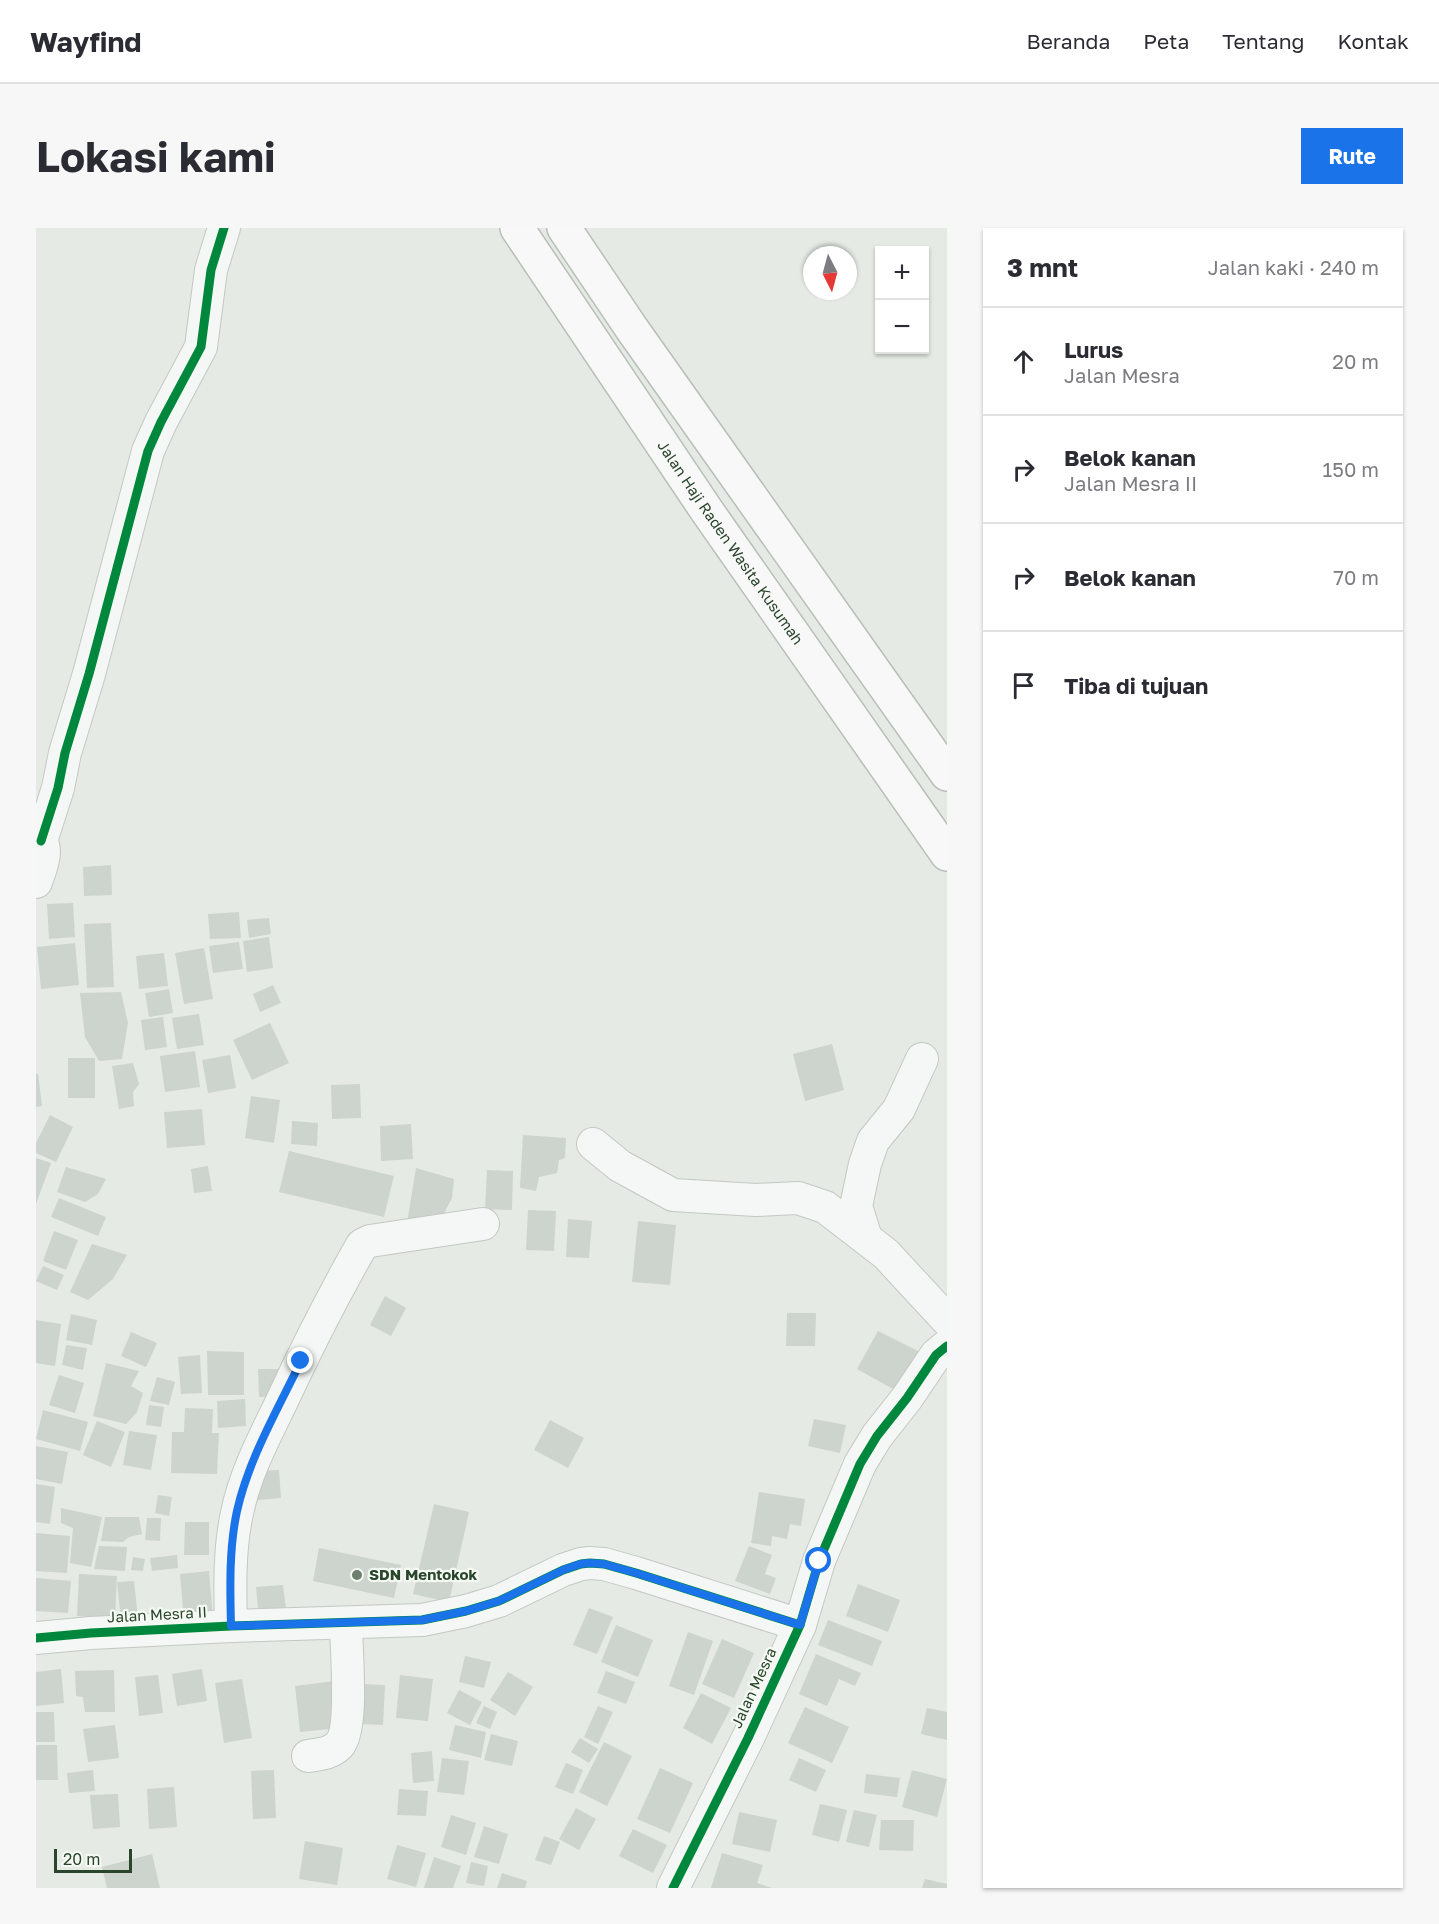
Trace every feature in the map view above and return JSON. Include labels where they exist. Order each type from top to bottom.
[{"type":"highway","name":"Jalan Haji Raden Wasita Kusumah","points":[[517,228],[707,511],[947,854]]},
{"type":"highway","points":[[564,228],[632,329],[947,774]]},
{"type":"street","points":[[36,882],[44,853],[39,838],[58,788],[65,753],[89,674],[148,451],[201,347],[211,270],[224,228]]},
{"type":"street","points":[[866,1238],[856,1206],[865,1164],[873,1141],[898,1109],[922,1059]]},
{"type":"street","points":[[593,1144],[620,1166],[656,1188],[673,1195],[756,1200],[798,1198],[825,1207],[886,1254],[947,1320]]},
{"type":"street","points":[[231,1626],[230,1582],[234,1526],[242,1492],[258,1451],[301,1361],[362,1245],[370,1241],[483,1224]]},
{"type":"street","name":"Jalan Mesra","points":[[673,1888],[748,1738],[800,1625],[819,1561],[860,1464],[877,1436],[907,1398],[936,1355],[947,1346]]},
{"type":"street","name":"Jalan Mesra II","points":[[36,1638],[231,1626],[422,1620],[466,1611],[499,1601],[563,1570],[590,1563],[604,1564],[636,1573],[800,1625]]},
{"type":"street","points":[[308,1756],[329,1753],[341,1743],[348,1720],[346,1624]]},
{"type":"building","points":[[111,865],[112,895],[84,896],[83,867]]},
{"type":"building","points":[[73,903],[75,937],[49,939],[47,904]]},
{"type":"building","points":[[239,912],[241,938],[210,939],[208,914]]},
{"type":"building","points":[[269,918],[271,934],[249,938],[247,920]]},
{"type":"building","points":[[111,923],[114,987],[87,988],[84,924]]},
{"type":"building","points":[[269,937],[273,968],[247,972],[243,941]]},
{"type":"building","points":[[239,942],[243,969],[213,973],[209,946]]},
{"type":"building","points":[[75,943],[79,985],[41,989],[37,947]]},
{"type":"building","points":[[204,948],[213,999],[184,1004],[175,953]]},
{"type":"building","points":[[164,953],[168,986],[139,989],[136,956]]},
{"type":"building","points":[[273,985],[281,1003],[260,1012],[253,994]]},
{"type":"building","points":[[169,989],[173,1013],[149,1017],[145,993]]},
{"type":"building","points":[[121,992],[128,1023],[122,1059],[99,1061],[85,1037],[80,993]]},
{"type":"building","points":[[199,1014],[204,1045],[177,1049],[172,1018]]},
{"type":"building","points":[[163,1017],[167,1047],[145,1050],[141,1020]]},
{"type":"building","points":[[270,1023],[289,1063],[252,1080],[233,1040]]},
{"type":"building","points":[[832,1044],[844,1090],[805,1101],[793,1054]]},
{"type":"building","points":[[195,1051],[200,1087],[165,1092],[160,1056]]},
{"type":"building","points":[[230,1055],[236,1088],[208,1093],[202,1060]]},
{"type":"building","points":[[68,1058],[95,1058],[95,1098],[68,1098]]},
{"type":"building","points":[[133,1063],[139,1084],[133,1092],[134,1106],[119,1109],[112,1066]]},
{"type":"building","points":[[36,1074],[38,1074],[42,1106],[36,1107]]},
{"type":"building","points":[[360,1084],[361,1118],[332,1119],[331,1085]]},
{"type":"building","points":[[251,1096],[280,1100],[274,1143],[245,1138]]},
{"type":"building","points":[[202,1109],[205,1145],[167,1148],[164,1112]]},
{"type":"building","points":[[50,1115],[73,1127],[56,1162],[36,1153],[36,1143]]},
{"type":"building","points":[[292,1121],[318,1123],[317,1146],[291,1144]]},
{"type":"building","points":[[411,1124],[413,1159],[381,1161],[380,1126]]},
{"type":"building","points":[[523,1135],[566,1138],[565,1158],[559,1160],[557,1173],[539,1177],[536,1191],[520,1188]]},
{"type":"building","points":[[289,1151],[394,1176],[384,1217],[279,1192]]},
{"type":"building","points":[[36,1158],[51,1163],[36,1204]]},
{"type":"building","points":[[208,1166],[212,1191],[194,1193],[191,1169]]},
{"type":"building","points":[[66,1167],[106,1179],[98,1194],[85,1202],[57,1192]]},
{"type":"building","points":[[416,1168],[454,1179],[452,1198],[442,1217],[407,1223]]},
{"type":"building","points":[[487,1170],[513,1171],[512,1210],[485,1209]]},
{"type":"building","points":[[59,1198],[106,1217],[98,1236],[51,1217]]},
{"type":"building","points":[[528,1210],[556,1211],[554,1251],[526,1250]]},
{"type":"building","points":[[568,1219],[592,1221],[589,1258],[566,1257]]},
{"type":"building","points":[[638,1221],[676,1225],[670,1285],[632,1282]]},
{"type":"building","points":[[54,1231],[78,1240],[66,1270],[43,1261]]},
{"type":"building","points":[[92,1244],[127,1255],[113,1279],[88,1300],[70,1292]]},
{"type":"building","points":[[43,1266],[64,1275],[57,1290],[36,1281]]},
{"type":"building","points":[[385,1296],[406,1308],[391,1336],[370,1325]]},
{"type":"building","points":[[787,1313],[816,1313],[815,1346],[786,1346]]},
{"type":"building","points":[[71,1314],[97,1320],[92,1345],[66,1340]]},
{"type":"building","points":[[36,1320],[61,1324],[55,1366],[36,1363]]},
{"type":"building","points":[[878,1331],[926,1355],[902,1394],[857,1369]]},
{"type":"building","points":[[131,1332],[157,1343],[146,1367],[121,1356]]},
{"type":"building","points":[[66,1345],[87,1348],[83,1370],[62,1365]]},
{"type":"building","points":[[207,1351],[244,1352],[244,1395],[208,1395]]},
{"type":"building","points":[[200,1355],[202,1393],[181,1394],[178,1357]]},
{"type":"building","points":[[106,1363],[139,1371],[131,1386],[143,1393],[137,1412],[126,1424],[93,1416]]},
{"type":"building","points":[[258,1369],[280,1369],[281,1397],[259,1397]]},
{"type":"building","points":[[59,1375],[84,1383],[75,1413],[49,1405]]},
{"type":"building","points":[[157,1377],[175,1382],[169,1405],[150,1401]]},
{"type":"building","points":[[245,1399],[246,1426],[218,1428],[217,1401]]},
{"type":"building","points":[[149,1405],[164,1407],[161,1427],[146,1425]]},
{"type":"building","points":[[185,1408],[213,1409],[212,1433],[219,1433],[217,1474],[171,1473],[172,1432],[184,1432]]},
{"type":"building","points":[[43,1410],[88,1422],[80,1451],[36,1439]]},
{"type":"building","points":[[814,1419],[846,1425],[840,1453],[808,1446]]},
{"type":"building","points":[[550,1420],[584,1438],[568,1468],[534,1450]]},
{"type":"building","points":[[97,1421],[125,1432],[111,1467],[83,1455]]},
{"type":"building","points":[[129,1431],[157,1435],[151,1470],[123,1465]]},
{"type":"building","points":[[36,1446],[68,1452],[62,1484],[36,1479]]},
{"type":"building","points":[[279,1470],[281,1498],[258,1500],[256,1471]]},
{"type":"building","points":[[36,1484],[55,1487],[50,1524],[36,1522]]},
{"type":"building","points":[[759,1492],[805,1499],[801,1526],[790,1524],[787,1539],[772,1536],[771,1546],[751,1543]]},
{"type":"building","points":[[158,1495],[172,1497],[169,1516],[155,1513]]},
{"type":"building","points":[[434,1504],[469,1512],[449,1602],[413,1594]]},
{"type":"building","points":[[61,1508],[102,1517],[91,1567],[70,1563],[73,1528],[61,1523]]},
{"type":"building","points":[[105,1517],[139,1517],[142,1534],[129,1537],[123,1542],[101,1541]]},
{"type":"building","points":[[147,1518],[161,1518],[160,1541],[145,1540]]},
{"type":"building","points":[[185,1522],[209,1522],[209,1555],[184,1555]]},
{"type":"building","points":[[36,1533],[70,1536],[67,1573],[36,1571]]},
{"type":"building","points":[[99,1546],[127,1547],[125,1571],[94,1569]]},
{"type":"building","points":[[749,1546],[772,1555],[765,1574],[776,1578],[770,1594],[735,1581]]},
{"type":"building","points":[[319,1548],[401,1565],[394,1598],[313,1581]]},
{"type":"building","points":[[177,1555],[178,1568],[152,1571],[150,1558]]},
{"type":"building","points":[[133,1557],[145,1559],[143,1571],[131,1570]]},
{"type":"building","points":[[209,1571],[213,1618],[184,1621],[180,1574]]},
{"type":"building","points":[[79,1574],[117,1576],[115,1618],[77,1616]]},
{"type":"building","points":[[36,1578],[71,1581],[68,1613],[36,1611]]},
{"type":"building","points":[[134,1581],[138,1618],[121,1620],[117,1582]]},
{"type":"building","points":[[858,1584],[900,1600],[888,1632],[846,1616]]},
{"type":"building","points":[[283,1585],[287,1617],[259,1620],[256,1587]]},
{"type":"building","points":[[589,1608],[613,1617],[597,1654],[573,1645]]},
{"type":"building","points":[[828,1620],[882,1641],[872,1666],[818,1645]]},
{"type":"building","points":[[616,1625],[653,1640],[638,1677],[601,1662]]},
{"type":"building","points":[[688,1632],[713,1641],[694,1695],[669,1686]]},
{"type":"building","points":[[722,1639],[754,1653],[734,1698],[702,1684]]},
{"type":"building","points":[[816,1654],[861,1673],[855,1686],[839,1679],[827,1706],[799,1694]]},
{"type":"building","points":[[465,1656],[491,1662],[484,1688],[459,1682]]},
{"type":"building","points":[[61,1669],[64,1703],[36,1706],[36,1672]]},
{"type":"building","points":[[202,1669],[207,1701],[177,1706],[172,1674]]},
{"type":"building","points":[[114,1670],[115,1712],[85,1712],[83,1697],[76,1696],[75,1671]]},
{"type":"building","points":[[606,1671],[635,1682],[626,1704],[597,1693]]},
{"type":"building","points":[[508,1672],[533,1687],[515,1716],[490,1700]]},
{"type":"building","points":[[158,1675],[163,1713],[139,1716],[135,1677]]},
{"type":"building","points":[[400,1675],[433,1679],[428,1721],[396,1718]]},
{"type":"building","points":[[242,1679],[252,1738],[224,1743],[215,1683]]},
{"type":"building","points":[[335,1681],[340,1728],[300,1732],[295,1686]]},
{"type":"building","points":[[362,1684],[385,1685],[383,1725],[360,1724]]},
{"type":"building","points":[[459,1690],[482,1702],[470,1725],[447,1713]]},
{"type":"building","points":[[701,1693],[731,1708],[712,1744],[683,1728]]},
{"type":"building","points":[[484,1706],[497,1712],[490,1729],[476,1723]]},
{"type":"building","points":[[598,1706],[613,1712],[598,1744],[584,1737]]},
{"type":"building","points":[[805,1707],[849,1727],[832,1763],[788,1743]]},
{"type":"building","points":[[927,1708],[947,1712],[947,1740],[921,1734]]},
{"type":"building","points":[[36,1712],[54,1712],[55,1742],[36,1742]]},
{"type":"building","points":[[115,1725],[119,1758],[88,1762],[83,1729]]},
{"type":"building","points":[[455,1725],[486,1732],[481,1758],[449,1750]]},
{"type":"building","points":[[491,1734],[518,1741],[512,1766],[484,1760]]},
{"type":"building","points":[[580,1738],[598,1749],[589,1763],[571,1752]]},
{"type":"building","points":[[604,1742],[632,1756],[607,1806],[579,1792]]},
{"type":"building","points":[[36,1745],[57,1745],[58,1780],[36,1780]]},
{"type":"building","points":[[432,1751],[434,1781],[413,1783],[411,1753]]},
{"type":"building","points":[[442,1758],[469,1761],[464,1795],[437,1792]]},
{"type":"building","points":[[799,1758],[826,1770],[816,1792],[789,1780]]},
{"type":"building","points":[[566,1763],[583,1770],[573,1794],[555,1787]]},
{"type":"building","points":[[660,1768],[693,1783],[670,1833],[637,1819]]},
{"type":"building","points":[[93,1770],[95,1791],[69,1793],[67,1773]]},
{"type":"building","points":[[274,1770],[276,1818],[253,1819],[251,1771]]},
{"type":"building","points":[[912,1770],[947,1779],[937,1817],[902,1807]]},
{"type":"building","points":[[866,1774],[900,1778],[897,1797],[864,1793]]},
{"type":"building","points":[[174,1787],[177,1827],[149,1829],[147,1789]]},
{"type":"building","points":[[399,1789],[428,1791],[426,1816],[397,1815]]},
{"type":"building","points":[[118,1794],[120,1827],[93,1829],[90,1795]]},
{"type":"building","points":[[820,1804],[847,1810],[839,1842],[812,1835]]},
{"type":"building","points":[[576,1808],[596,1819],[579,1850],[559,1839]]},
{"type":"building","points":[[854,1810],[877,1815],[869,1847],[846,1842]]},
{"type":"building","points":[[739,1812],[777,1820],[770,1852],[732,1844]]},
{"type":"building","points":[[451,1815],[476,1823],[466,1855],[441,1847]]},
{"type":"building","points":[[881,1820],[914,1820],[913,1851],[879,1850]]},
{"type":"building","points":[[484,1826],[508,1834],[499,1864],[474,1857]]},
{"type":"building","points":[[633,1829],[667,1845],[653,1873],[619,1856]]},
{"type":"building","points":[[544,1836],[560,1842],[551,1865],[535,1860]]},
{"type":"building","points":[[305,1841],[343,1848],[337,1885],[299,1879]]},
{"type":"building","points":[[397,1845],[426,1853],[416,1887],[387,1879]]},
{"type":"building","points":[[722,1853],[763,1865],[757,1883],[772,1888],[711,1888]]},
{"type":"building","points":[[152,1854],[160,1888],[107,1888],[102,1867]]},
{"type":"building","points":[[434,1857],[461,1866],[453,1888],[424,1888]]},
{"type":"building","points":[[471,1862],[488,1866],[484,1886],[466,1883]]},
{"type":"building","points":[[502,1873],[527,1881],[525,1888],[497,1888]]},
{"type":"building","points":[[925,1879],[947,1884],[947,1888],[922,1888]]},
{"type":"cycle path","points":[[41,841],[58,788],[65,753],[89,674],[148,451],[201,347],[211,270],[224,228]]},
{"type":"cycle path","points":[[673,1888],[748,1738],[800,1625],[819,1561],[860,1464],[877,1436],[907,1398],[936,1355],[947,1346]]},
{"type":"cycle path","points":[[36,1638],[231,1626],[422,1620],[466,1611],[499,1601],[563,1570],[590,1563],[604,1564],[636,1573],[800,1625]]},
{"type":"place","name":"SDN Mentokok","points":[[357,1575]]},
{"type":"route","points":[[301,1361],[258,1451],[242,1492],[234,1526],[230,1582],[231,1626],[422,1620],[466,1611],[499,1601],[542,1578],[580,1564],[590,1563],[604,1564],[636,1573],[800,1625],[819,1561]]}]
